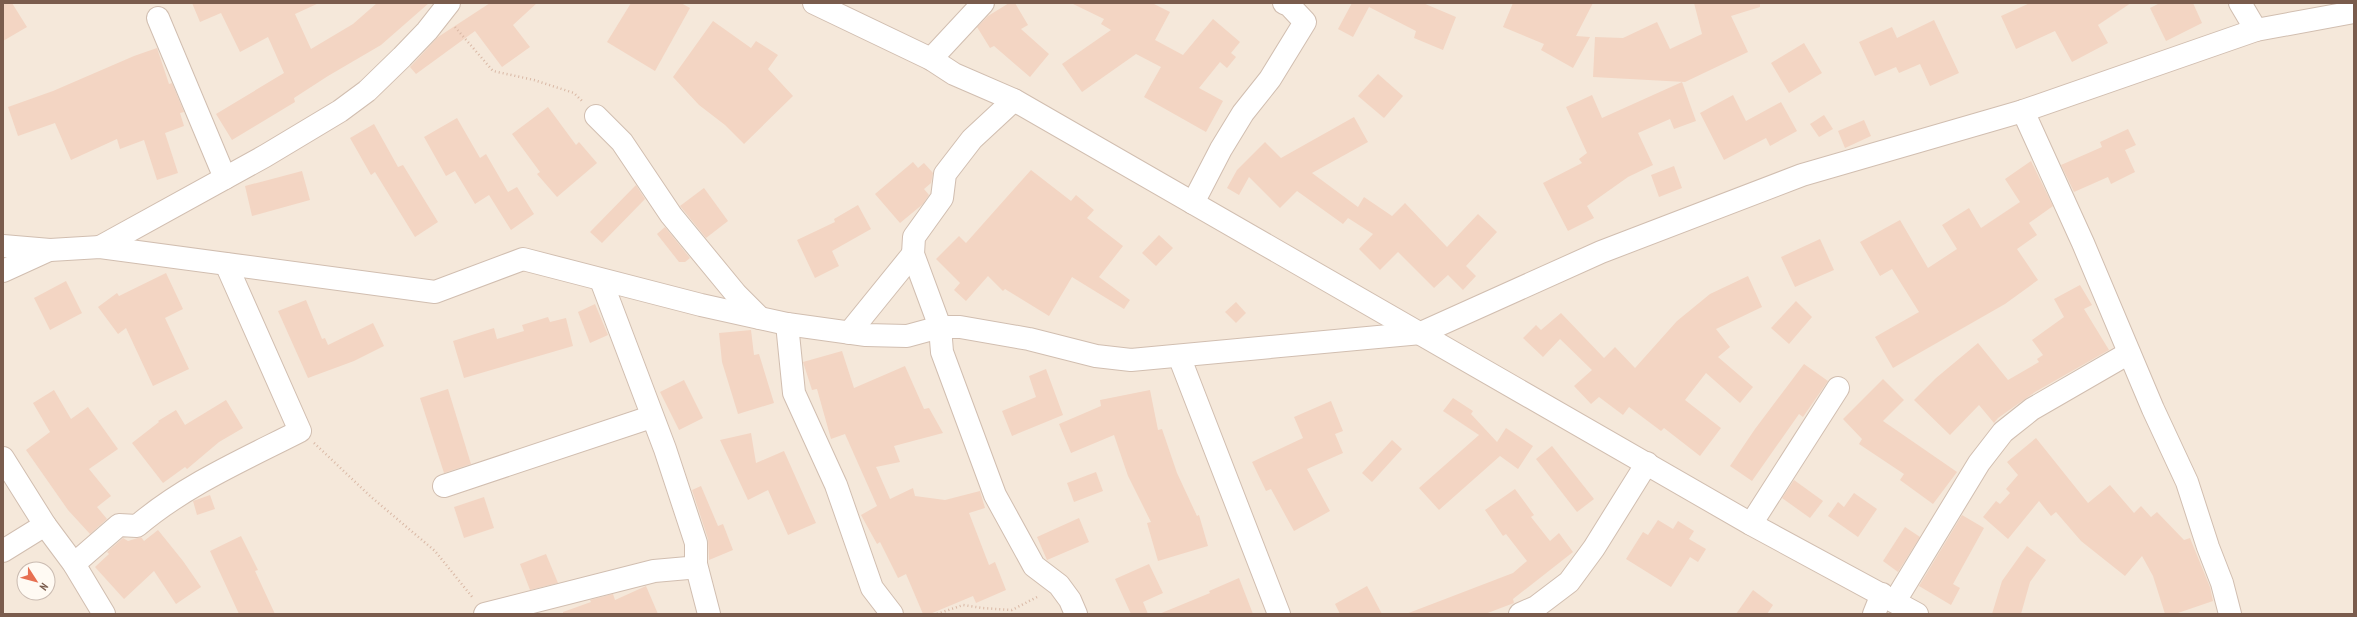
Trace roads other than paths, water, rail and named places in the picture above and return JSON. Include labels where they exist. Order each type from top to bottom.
[{"type":"street","points":[[814,3],[931,59],[954,74],[1014,100],[1422,333],[1751,524],[1917,614]]},
{"type":"street","points":[[931,59],[983,3]]},
{"type":"street","points":[[1194,203],[1221,149],[1243,113],[1270,78],[1305,22],[1284,3]]},
{"type":"street","points":[[2240,3],[2256,30]]},
{"type":"street","points":[[100,247],[225,178],[340,111],[367,91],[427,31],[445,8]]},
{"type":"street","points":[[3,246],[50,250],[100,247],[435,292],[523,259],[601,280],[787,324],[849,333],[907,336],[940,327],[960,327],[1030,339],[1096,356],[1131,360],[1422,333],[1601,252],[1802,175],[2023,110],[2256,30],[2354,12]]},
{"type":"street","points":[[158,18],[225,178]]},
{"type":"street","points":[[1014,100],[972,139],[945,174],[942,198],[914,237],[913,254],[940,327],[942,352],[995,495],[1034,566],[1059,585],[1070,600],[1076,614]]},
{"type":"street","points":[[2023,110],[2068,209],[2129,352],[2187,482],[2208,547],[2222,583],[2230,614]]},
{"type":"street","points":[[596,116],[622,142],[671,215],[736,294],[761,318]]},
{"type":"street","points":[[3,271],[50,250]]},
{"type":"street","points":[[849,333],[913,254]]},
{"type":"street","points":[[74,564],[119,525],[137,526],[157,509],[228,468],[300,431],[226,264]]},
{"type":"street","points":[[601,280],[651,417],[665,449],[696,543],[696,564],[709,614]]},
{"type":"street","points":[[787,324],[794,393],[836,485],[872,588],[892,614]]},
{"type":"street","points":[[1874,614],[1888,597],[1979,463],[2002,432],[2032,409],[2129,352]]},
{"type":"street","points":[[1179,356],[1279,614]]},
{"type":"street","points":[[1751,524],[1838,388]]},
{"type":"street","points":[[444,486],[651,417]]},
{"type":"street","points":[[3,458],[45,525],[74,564],[104,614]]},
{"type":"street","points":[[1520,614],[1536,607],[1569,582],[1594,548],[1647,463]]},
{"type":"street","points":[[3,551],[45,525]]},
{"type":"street","points":[[495,612],[654,571],[688,568],[696,564]]}]
